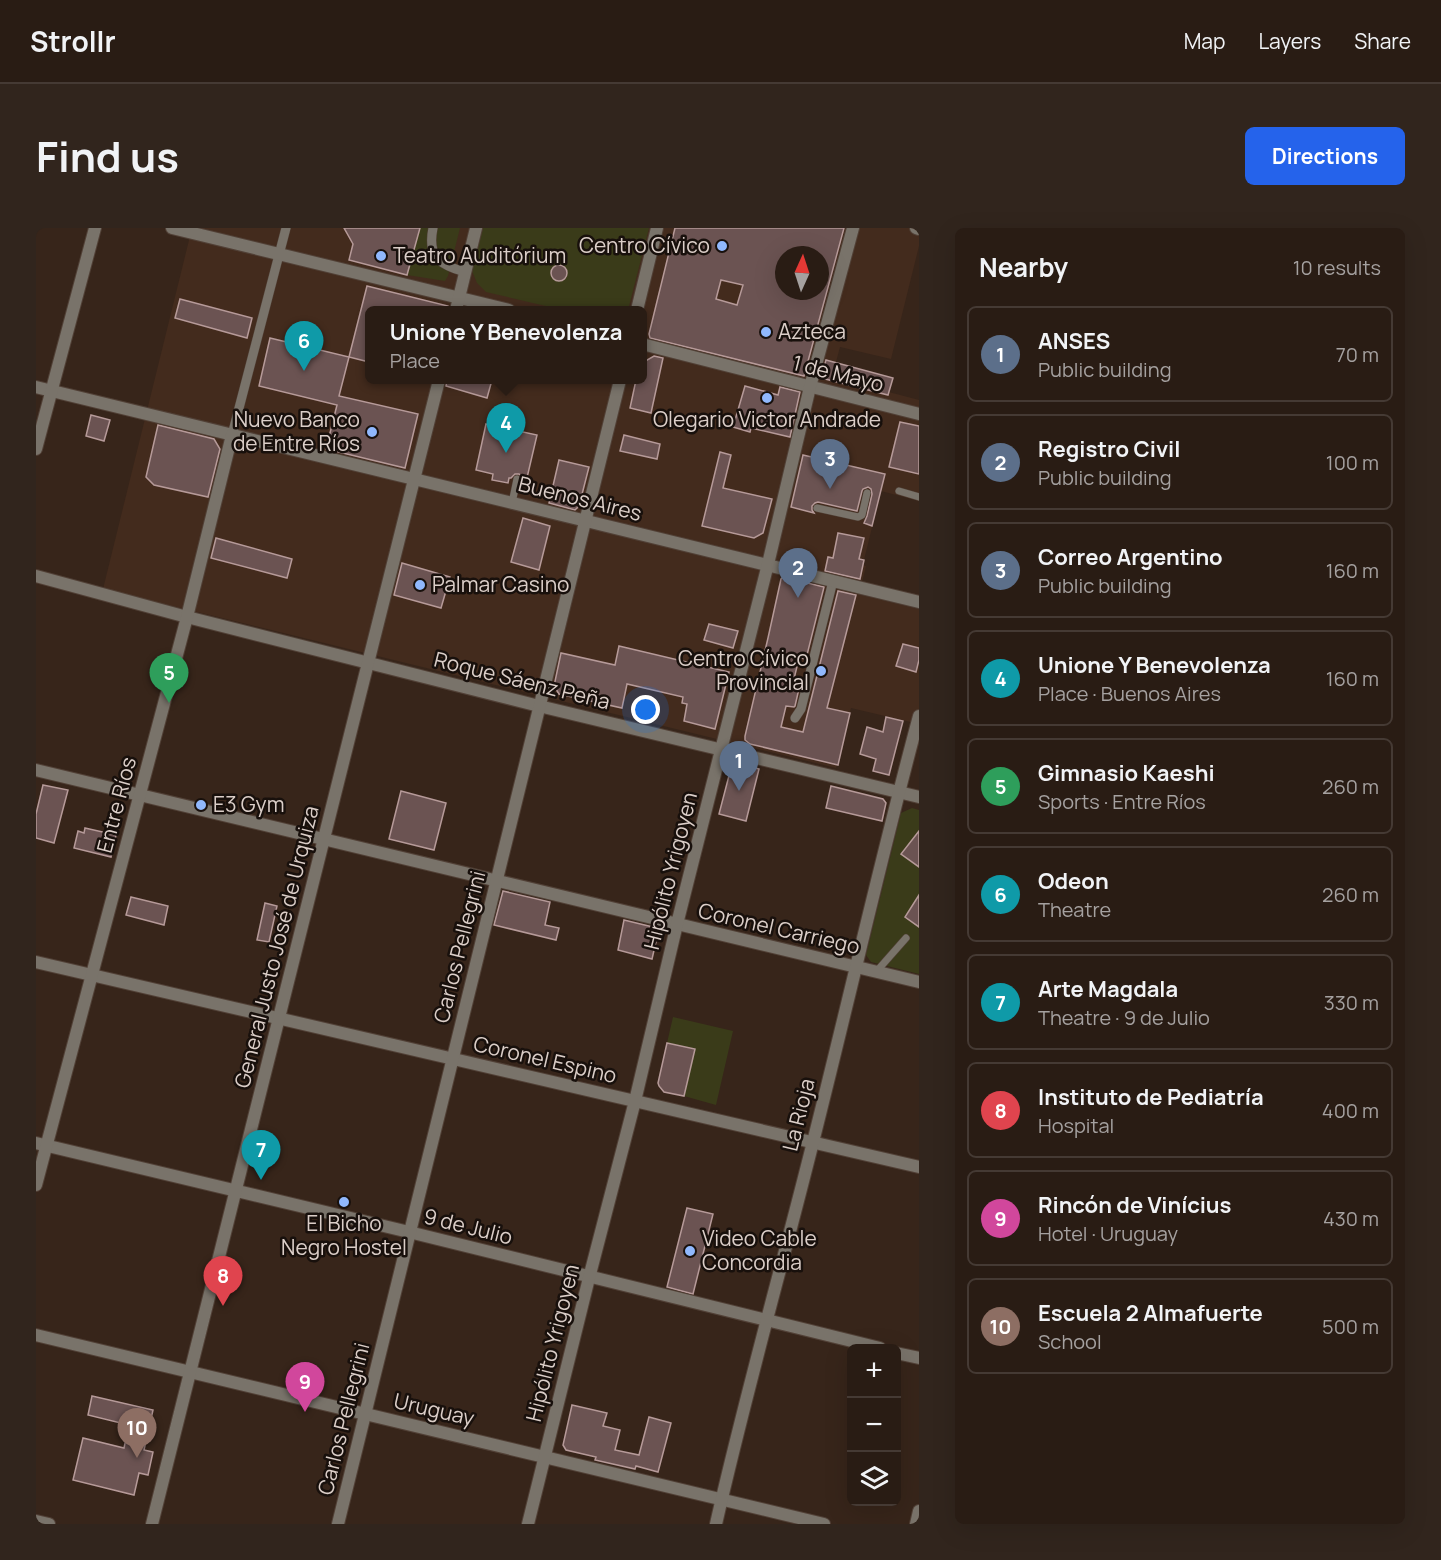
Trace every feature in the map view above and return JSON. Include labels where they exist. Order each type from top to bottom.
[{"type":"street","points":[[36,449],[95,228]]},
{"type":"street","points":[[172,228],[279,254],[458,304],[475,306]]},
{"type":"street","points":[[232,435],[286,228]]},
{"type":"street","points":[[433,228],[430,241],[436,257],[442,264],[465,272]]},
{"type":"street","points":[[458,304],[476,228]]},
{"type":"street","points":[[638,306],[657,228]]},
{"type":"street","name":"Hipólito Yrigoyen","points":[[528,1524],[635,1101],[810,387],[853,228]]},
{"type":"street","name":"1 de Mayo","points":[[647,345],[919,414]]},
{"type":"street","name":"General Justo José de Urquiza","points":[[152,1524],[438,384]]},
{"type":"street","name":"Carlos Pellegrini","points":[[338,1524],[619,384]]},
{"type":"street","name":"Buenos Aires","points":[[36,387],[919,602]]},
{"type":"street","name":"Entre Ríos","points":[[36,1185],[41,1145],[91,975],[140,794],[232,435]]},
{"type":"street","name":"Roque Sáenz Peña","points":[[36,576],[187,617],[539,706],[919,797]]},
{"type":"street","points":[[795,718],[801,709],[833,581]]},
{"type":"street","name":"La Rioja","points":[[716,1524],[813,1142],[898,792],[919,716]]},
{"type":"street","name":"Coronel Carriego","points":[[36,770],[919,982]]},
{"type":"street","name":"Coronel Espino","points":[[36,962],[919,1167]]},
{"type":"street","name":"9 de Julio","points":[[41,1145],[409,1232],[864,1344]]},
{"type":"street","name":"Uruguay","points":[[36,1335],[824,1524]]},
{"type":"street","points":[[901,1354],[919,1358]]},
{"type":"street","points":[[918,1524],[919,1511]]},
{"type":"street","points":[[36,1521],[49,1524]]},
{"type":"lane","points":[[512,503],[517,479]]},
{"type":"lane","points":[[899,491],[919,497]]},
{"type":"lane","points":[[817,508],[858,517],[862,515],[867,493]]},
{"type":"lane","points":[[876,972],[906,938]]},
{"type":"shaded area","points":[[192,228],[919,228],[919,246],[891,359],[840,347],[832,377],[919,400],[919,501],[881,491],[864,560],[859,559],[863,538],[838,533],[833,558],[866,566],[861,595],[919,609],[919,724],[851,708],[836,768],[103,589]]},
{"type":"shaded area","points":[[420,228],[460,228],[445,281],[407,275]]},
{"type":"shaded area","points":[[483,228],[649,228],[629,306],[546,306],[486,292],[477,283],[472,271]]},
{"type":"shaded area","points":[[912,808],[919,810],[919,833],[902,854],[919,867],[919,895],[905,917],[919,927],[919,974],[871,962],[866,955],[901,813]]},
{"type":"shaded area","points":[[673,1017],[733,1031],[716,1105],[684,1096],[695,1049],[667,1043]]},
{"type":"building","points":[[344,228],[420,228],[407,275],[349,260],[353,244]]},
{"type":"building","points":[[675,228],[844,228],[829,284],[829,246],[775,246],[775,300],[825,300],[804,376],[650,338],[649,334]],"holes":[[[721,280],[743,285],[737,305],[716,299]]]},
{"type":"building","points":[[559,265],[567,273],[559,281],[551,273]]},
{"type":"building","points":[[367,286],[448,306],[365,306],[365,361],[349,357]]},
{"type":"building","points":[[180,299],[252,318],[247,338],[175,318]]},
{"type":"building","points":[[270,338],[349,357],[339,396],[418,414],[405,468],[326,449],[337,405],[259,386]]},
{"type":"building","points":[[654,356],[663,358],[651,413],[630,408],[635,384],[647,384],[647,360]]},
{"type":"building","points":[[826,360],[893,378],[888,395],[821,378]]},
{"type":"building","points":[[446,384],[491,384],[487,398],[446,386]]},
{"type":"building","points":[[745,386],[778,395],[780,387],[800,392],[790,437],[751,428],[750,432],[733,427]]},
{"type":"building","points":[[91,415],[110,420],[104,441],[86,436]]},
{"type":"building","points":[[900,422],[919,426],[919,474],[889,467]]},
{"type":"building","points":[[486,424],[537,435],[526,482],[522,481],[519,474],[509,478],[508,483],[492,480],[493,474],[476,470]]},
{"type":"building","points":[[158,425],[214,439],[220,449],[208,497],[154,485],[146,477]]},
{"type":"building","points":[[624,435],[660,444],[657,459],[620,451]]},
{"type":"building","points":[[720,452],[731,455],[723,488],[772,499],[763,533],[754,538],[702,526]]},
{"type":"building","points":[[803,455],[885,474],[872,526],[864,523],[872,494],[868,487],[862,491],[857,511],[818,502],[812,506],[814,513],[791,507]]},
{"type":"building","points":[[559,460],[589,467],[579,506],[575,510],[549,503]]},
{"type":"building","points":[[523,518],[550,526],[539,570],[511,562]]},
{"type":"building","points":[[838,533],[864,538],[859,559],[864,560],[860,579],[825,571],[828,557],[833,558]]},
{"type":"building","points":[[216,538],[292,559],[287,578],[211,558]]},
{"type":"building","name":"Palmar Casino","points":[[402,563],[450,577],[441,608],[394,595]]},
{"type":"building","points":[[783,577],[824,587],[806,659],[799,658],[794,679],[801,680],[795,706],[786,706],[781,727],[803,732],[838,591],[856,595],[827,708],[850,713],[838,765],[750,744],[745,740]]},
{"type":"building","points":[[709,624],[738,631],[733,648],[704,640]]},
{"type":"building","points":[[903,644],[919,648],[916,672],[896,666]]},
{"type":"building","points":[[619,646],[729,672],[715,729],[684,721],[687,704],[682,703],[683,697],[627,684],[622,708],[559,694],[554,686],[561,653],[615,665]]},
{"type":"building","points":[[886,717],[903,721],[889,775],[873,771],[876,759],[860,754],[867,727],[883,732]]},
{"type":"building","points":[[738,763],[759,769],[746,821],[719,814],[731,768]]},
{"type":"building","points":[[43,785],[68,790],[54,843],[36,838],[36,814]]},
{"type":"building","points":[[831,786],[883,799],[886,803],[882,821],[826,808]]},
{"type":"building","points":[[401,791],[446,803],[434,850],[389,839]]},
{"type":"building","points":[[85,828],[116,835],[111,857],[74,848],[78,831],[84,833]]},
{"type":"building","points":[[919,831],[919,867],[901,854]]},
{"type":"building","points":[[503,891],[550,902],[545,925],[559,928],[556,940],[494,925]]},
{"type":"building","points":[[919,895],[919,927],[905,917]]},
{"type":"building","points":[[131,897],[168,906],[164,925],[126,915]]},
{"type":"building","points":[[265,903],[277,906],[269,942],[257,940]]},
{"type":"building","points":[[624,920],[659,929],[652,959],[618,950]]},
{"type":"building","points":[[667,1043],[695,1049],[684,1096],[664,1092],[658,1083]]},
{"type":"building","name":"Video Cable Concordia","points":[[687,1208],[713,1214],[693,1294],[667,1287]]},
{"type":"building","points":[[92,1396],[153,1410],[144,1450],[153,1452],[148,1475],[139,1473],[134,1495],[73,1480],[83,1438],[124,1448],[129,1425],[88,1415]]},
{"type":"building","points":[[572,1405],[607,1413],[603,1426],[620,1430],[615,1450],[639,1455],[649,1417],[671,1423],[658,1472],[595,1460],[596,1457],[566,1450],[563,1445]]},
{"type":"place","name":"Centro Cívico","points":[[722,246]]},
{"type":"place","name":"Teatro Auditórium","points":[[381,256]]},
{"type":"place","name":"Azteca","points":[[766,332]]},
{"type":"place","name":"Odeon","points":[[304,371]]},
{"type":"place","name":"Olegario Victor Andrade","points":[[767,398]]},
{"type":"place","name":"Nuevo Banco de Entre Ríos","points":[[372,432]]},
{"type":"place","name":"Unione Y Benevolenza","points":[[506,453]]},
{"type":"place","name":"Correo Argentino","points":[[830,489]]},
{"type":"place","name":"Palmar Casino","points":[[420,585]]},
{"type":"place","name":"Registro Civil","points":[[798,598]]},
{"type":"place","name":"Centro Cívico Provincial","points":[[821,671]]},
{"type":"place","name":"Gimnasio Kaeshi","points":[[169,703]]},
{"type":"place","name":"ANSES","points":[[739,791]]},
{"type":"place","name":"E3 Gym","points":[[201,805]]},
{"type":"place","name":"Arte Magdala","points":[[261,1180]]},
{"type":"place","name":"El Bicho Negro Hostel","points":[[344,1202]]},
{"type":"place","name":"Video Cable Concordia","points":[[690,1251]]},
{"type":"place","name":"Instituto de Pediatría","points":[[223,1306]]},
{"type":"place","name":"Rincón de Vinícius","points":[[305,1412]]},
{"type":"place","name":"Escuela 2 Almafuerte","points":[[137,1458]]}]
